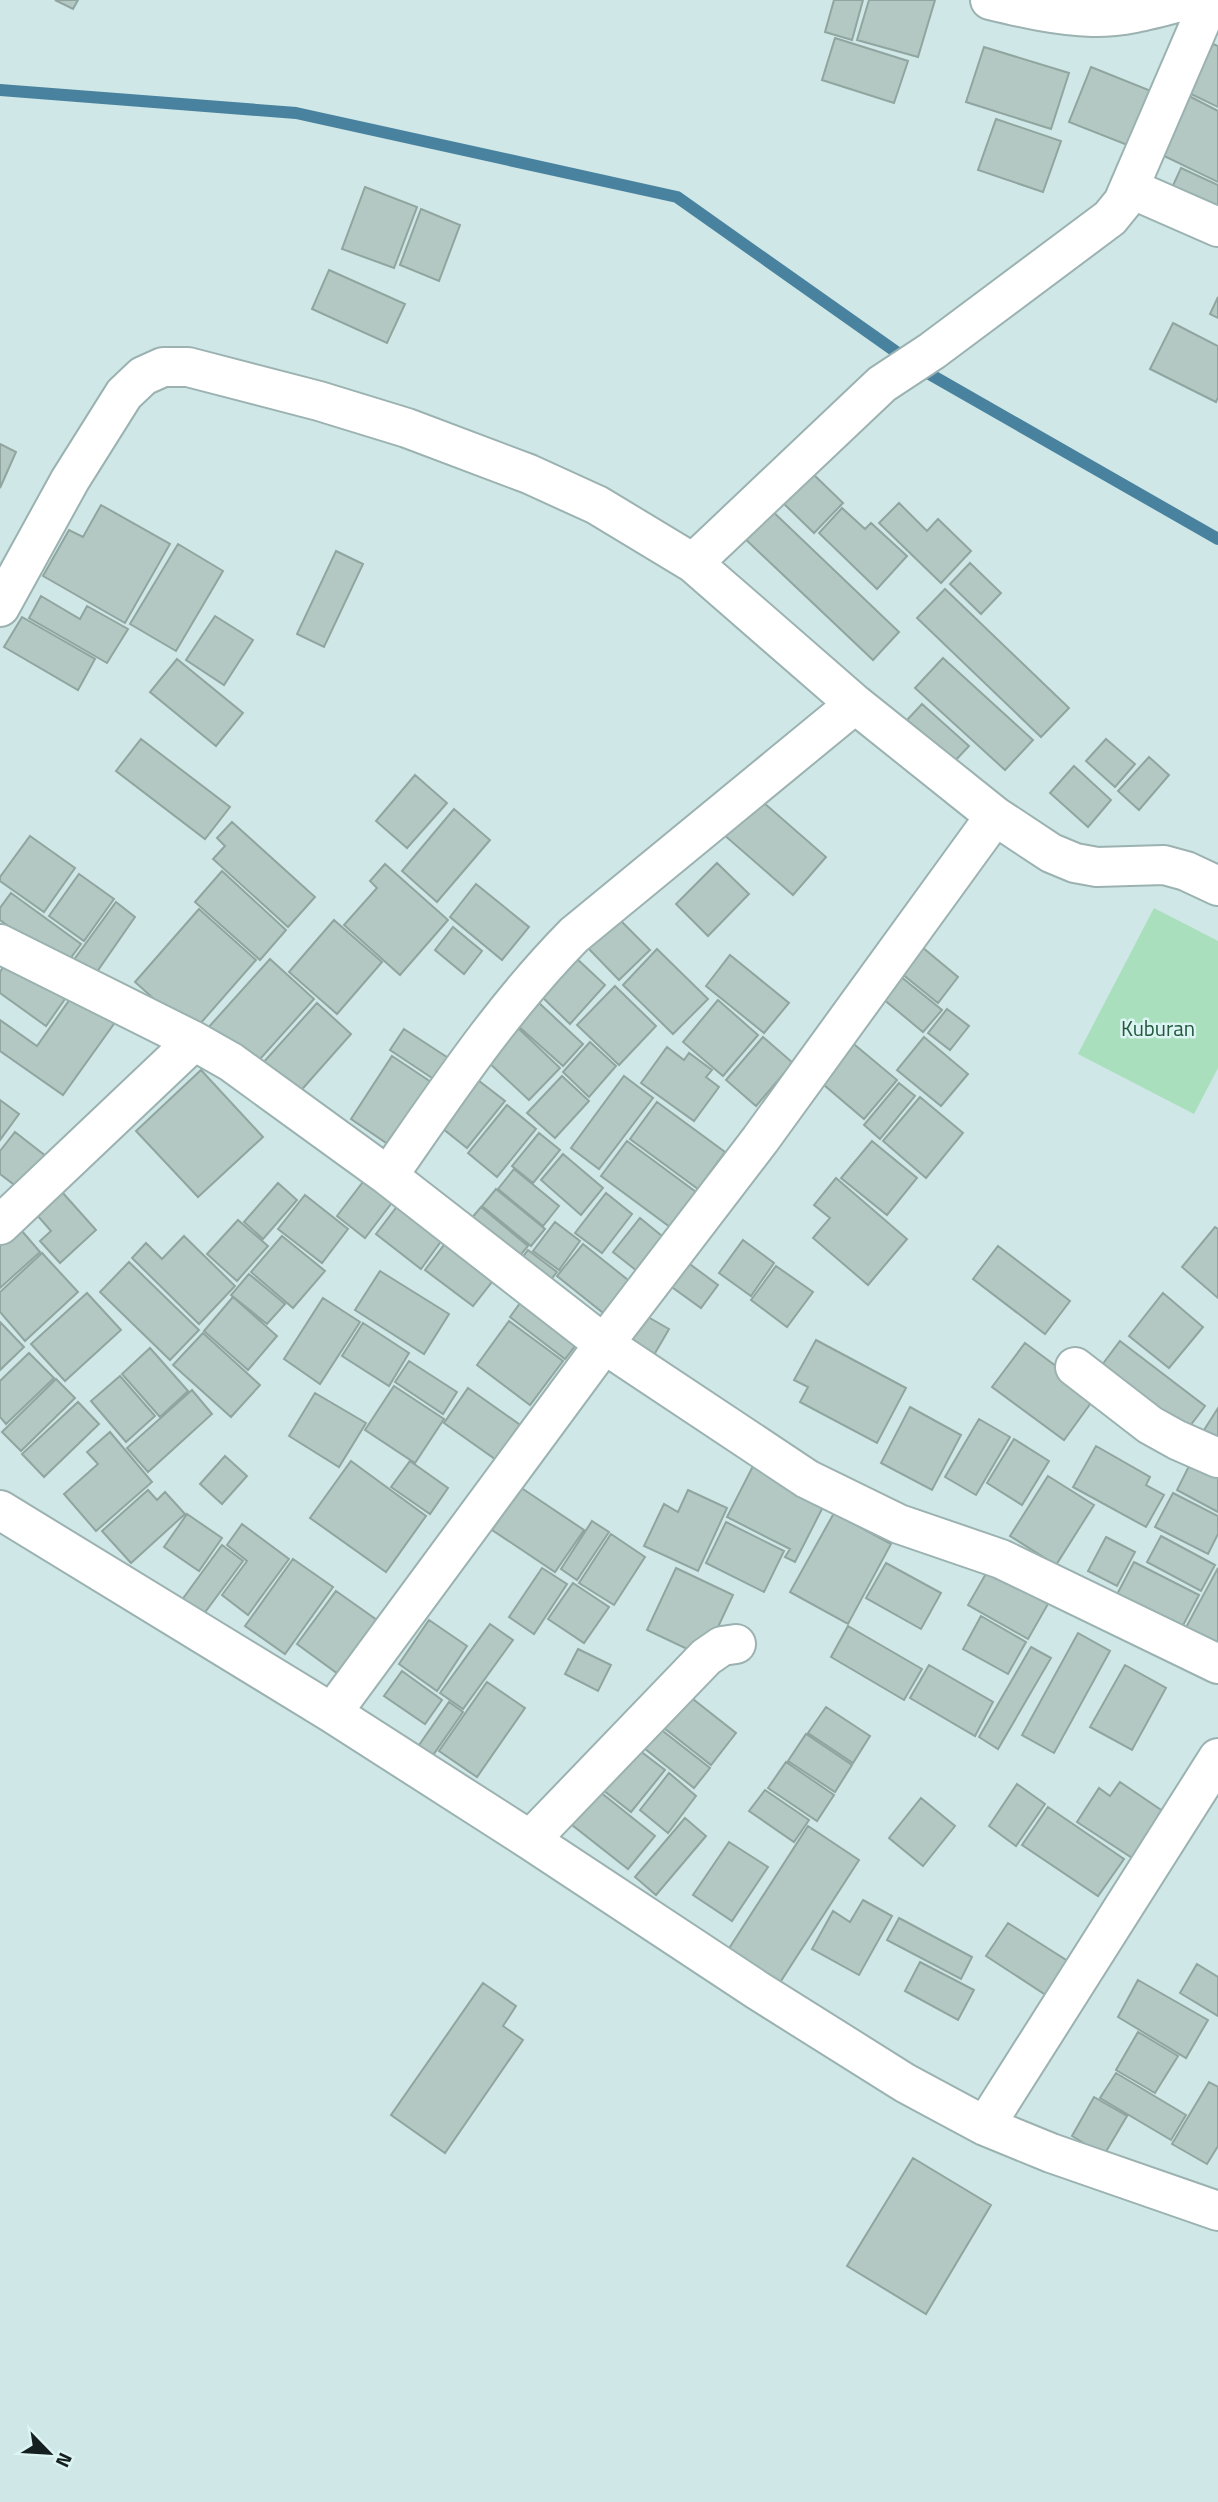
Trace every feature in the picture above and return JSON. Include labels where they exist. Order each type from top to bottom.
[{"type":"street","points":[[989,0],[1031,10],[1092,17],[1138,12],[1188,0]]},
{"type":"street","points":[[694,563],[882,384],[932,351],[1104,223],[1123,202],[1210,0]]},
{"type":"street","points":[[1129,188],[1218,227]]},
{"type":"street","points":[[0,607],[70,480],[124,394],[143,376],[163,367],[188,367],[319,401],[470,450],[597,505],[694,563],[855,704],[995,816],[1051,853],[1075,863],[1097,867],[1164,865],[1186,871],[1218,886]]},
{"type":"street","points":[[388,1176],[502,1017],[540,969],[574,935],[855,704]]},
{"type":"street","points":[[332,1713],[604,1344],[760,1140],[995,816]]},
{"type":"street","points":[[0,944],[231,1062],[388,1176],[604,1344],[807,1479],[899,1524],[1001,1559],[1218,1664]]},
{"type":"street","points":[[0,1225],[194,1041]]},
{"type":"street","points":[[1075,1367],[1150,1425],[1218,1458]]},
{"type":"street","points":[[0,1510],[332,1713],[905,2083],[985,2126],[1051,2153],[1214,2203]]},
{"type":"street","points":[[530,1840],[706,1657],[722,1646],[736,1644]]},
{"type":"street","points":[[985,2126],[1218,1758]]},
{"type":"green space","name":"Kuburan","points":[[1154,908],[1218,941],[1218,1068],[1194,1114],[1078,1054]]},
{"type":"building","points":[[55,0],[78,0],[73,9]]},
{"type":"building","points":[[834,0],[863,0],[852,40],[825,32]]},
{"type":"building","points":[[869,0],[935,0],[918,57],[857,40]]},
{"type":"building","points":[[835,38],[908,61],[894,103],[822,80]]},
{"type":"building","points":[[1213,44],[1218,46],[1218,107],[1189,93]]},
{"type":"building","points":[[984,47],[1069,73],[1051,129],[966,102]]},
{"type":"building","points":[[1091,67],[1161,95],[1140,150],[1069,122]]},
{"type":"building","points":[[1189,96],[1218,111],[1218,182],[1160,154]]},
{"type":"building","points":[[996,119],[1061,141],[1043,192],[978,170]]},
{"type":"building","points":[[1181,168],[1218,185],[1218,213],[1170,192]]},
{"type":"building","points":[[365,187],[417,207],[394,268],[342,249]]},
{"type":"building","points":[[421,209],[460,225],[439,281],[400,265]]},
{"type":"building","points":[[329,270],[405,304],[387,343],[312,309]]},
{"type":"building","points":[[1218,297],[1218,318],[1210,314]]},
{"type":"building","points":[[1173,323],[1218,346],[1216,402],[1150,369]]},
{"type":"building","points":[[0,444],[16,452],[0,488]]},
{"type":"building","points":[[810,471],[843,503],[814,533],[781,501]]},
{"type":"building","points":[[899,503],[927,531],[938,519],[971,551],[941,583],[879,523]]},
{"type":"building","points":[[101,505],[170,544],[125,623],[43,576],[69,530],[83,537]]},
{"type":"building","points":[[768,507],[899,632],[873,660],[741,535]]},
{"type":"building","points":[[842,508],[865,529],[871,523],[907,556],[877,589],[819,533]]},
{"type":"building","points":[[178,544],[223,571],[176,651],[130,624]]},
{"type":"building","points":[[336,551],[363,564],[324,647],[297,634]]},
{"type":"building","points":[[970,563],[1001,593],[981,614],[950,584]]},
{"type":"building","points":[[945,589],[1069,708],[1041,737],[917,618]]},
{"type":"building","points":[[41,596],[80,619],[87,606],[128,629],[107,663],[29,618]]},
{"type":"building","points":[[215,616],[253,640],[224,685],[186,660]]},
{"type":"building","points":[[22,617],[95,659],[78,690],[4,647]]},
{"type":"building","points":[[943,658],[1033,740],[1005,770],[915,688]]},
{"type":"building","points":[[177,659],[243,713],[216,746],[150,692]]},
{"type":"building","points":[[922,704],[969,746],[953,763],[907,720]]},
{"type":"building","points":[[141,739],[230,807],[205,839],[116,771]]},
{"type":"building","points":[[1106,739],[1135,764],[1115,787],[1086,761]]},
{"type":"building","points":[[1149,757],[1169,775],[1139,810],[1118,791]]},
{"type":"building","points":[[1074,766],[1111,800],[1088,827],[1050,793]]},
{"type":"building","points":[[415,775],[447,803],[407,848],[376,821]]},
{"type":"building","points":[[756,796],[826,857],[793,895],[723,834]]},
{"type":"building","points":[[454,809],[490,840],[437,902],[402,871]]},
{"type":"building","points":[[232,822],[315,897],[288,927],[213,859],[225,846],[217,838]]},
{"type":"building","points":[[30,836],[75,868],[44,912],[0,881],[0,877]]},
{"type":"building","points":[[717,863],[749,894],[708,936],[676,904]]},
{"type":"building","points":[[385,864],[448,920],[400,975],[344,925],[377,888],[370,881]]},
{"type":"building","points":[[222,871],[286,930],[260,960],[195,902]]},
{"type":"building","points":[[79,874],[114,899],[84,941],[49,916]]},
{"type":"building","points":[[476,884],[529,927],[502,960],[450,917]]},
{"type":"building","points":[[11,893],[81,944],[64,967],[0,920],[0,908]]},
{"type":"building","points":[[116,902],[135,917],[94,976],[73,961]]},
{"type":"building","points":[[199,909],[256,960],[192,1033],[135,982]]},
{"type":"building","points":[[618,918],[650,950],[619,980],[588,948]]},
{"type":"building","points":[[334,920],[382,962],[337,1014],[289,972]]},
{"type":"building","points":[[453,927],[482,951],[464,974],[435,950]]},
{"type":"building","points":[[922,947],[958,977],[938,1003],[901,973]]},
{"type":"building","points":[[657,949],[708,999],[673,1034],[623,985]]},
{"type":"building","points":[[730,955],[789,1003],[764,1033],[706,986]]},
{"type":"building","points":[[575,957],[605,985],[570,1024],[540,995]]},
{"type":"building","points":[[9,958],[65,999],[46,1026],[0,993],[0,972]]},
{"type":"building","points":[[270,959],[314,999],[251,1069],[207,1029]]},
{"type":"building","points":[[900,976],[942,1010],[923,1032],[882,998]]},
{"type":"building","points":[[615,986],[656,1026],[619,1065],[577,1025]]},
{"type":"building","points":[[75,992],[116,1021],[63,1095],[0,1051],[0,1020],[37,1046]]},
{"type":"building","points":[[718,1000],[758,1035],[723,1076],[683,1042]]},
{"type":"building","points":[[538,1002],[583,1044],[563,1066],[517,1025]]},
{"type":"building","points":[[317,1003],[351,1034],[297,1095],[262,1064]]},
{"type":"building","points":[[947,1009],[969,1026],[950,1050],[928,1033]]},
{"type":"building","points":[[518,1028],[560,1068],[529,1100],[487,1061]]},
{"type":"building","points":[[404,1029],[459,1065],[444,1086],[390,1050]]},
{"type":"building","points":[[763,1037],[793,1063],[756,1106],[726,1080]]},
{"type":"building","points":[[924,1037],[968,1074],[941,1106],[897,1070]]},
{"type":"building","points":[[849,1040],[897,1080],[864,1119],[817,1079]]},
{"type":"building","points":[[590,1042],[616,1066],[589,1097],[563,1072]]},
{"type":"building","points":[[667,1047],[684,1060],[689,1053],[712,1070],[706,1077],[719,1087],[694,1121],[641,1083]]},
{"type":"building","points":[[392,1056],[440,1088],[398,1151],[351,1119]]},
{"type":"building","points":[[201,1070],[263,1137],[198,1197],[136,1131]]},
{"type":"building","points":[[562,1076],[589,1101],[555,1138],[527,1113]]},
{"type":"building","points":[[624,1076],[653,1098],[599,1169],[571,1148]]},
{"type":"building","points":[[474,1077],[505,1101],[467,1148],[437,1124]]},
{"type":"building","points":[[899,1083],[915,1096],[880,1139],[864,1125]]},
{"type":"building","points":[[920,1097],[963,1133],[926,1178],[883,1141]]},
{"type":"building","points":[[0,1100],[19,1114],[0,1140]]},
{"type":"building","points":[[657,1102],[725,1152],[698,1189],[630,1139]]},
{"type":"building","points":[[507,1105],[536,1129],[497,1177],[468,1153]]},
{"type":"building","points":[[15,1132],[47,1157],[21,1190],[0,1174],[0,1151]]},
{"type":"building","points":[[539,1133],[560,1150],[533,1183],[512,1166]]},
{"type":"building","points":[[627,1141],[696,1192],[670,1227],[601,1176]]},
{"type":"building","points":[[872,1141],[917,1178],[887,1215],[841,1178]]},
{"type":"building","points":[[563,1154],[603,1188],[581,1215],[541,1180]]},
{"type":"building","points":[[514,1169],[559,1206],[543,1226],[498,1189]]},
{"type":"building","points":[[369,1174],[397,1196],[365,1238],[337,1216]]},
{"type":"building","points":[[836,1178],[907,1239],[868,1285],[813,1238],[830,1218],[814,1205]]},
{"type":"building","points":[[278,1183],[297,1200],[263,1239],[244,1222]]},
{"type":"building","points":[[496,1189],[545,1229],[531,1246],[482,1206]]},
{"type":"building","points":[[62,1192],[96,1230],[60,1263],[40,1241],[51,1231],[37,1215]]},
{"type":"building","points":[[606,1193],[632,1214],[602,1253],[575,1233]]},
{"type":"building","points":[[305,1195],[348,1229],[322,1263],[278,1229]]},
{"type":"building","points":[[402,1200],[447,1233],[421,1269],[376,1234]]},
{"type":"building","points":[[481,1207],[528,1246],[513,1264],[465,1226]]},
{"type":"building","points":[[640,1218],[668,1241],[642,1275],[613,1252]]},
{"type":"building","points":[[238,1220],[268,1246],[237,1281],[207,1254]]},
{"type":"building","points":[[555,1222],[580,1241],[559,1270],[533,1251]]},
{"type":"building","points":[[15,1223],[40,1252],[0,1288],[0,1236]]},
{"type":"building","points":[[1215,1227],[1218,1229],[1218,1298],[1182,1267]]},
{"type":"building","points":[[184,1236],[235,1286],[199,1324],[132,1258],[146,1243],[162,1259]]},
{"type":"building","points":[[282,1236],[325,1271],[293,1308],[251,1272]]},
{"type":"building","points":[[450,1237],[499,1273],[473,1306],[425,1270]]},
{"type":"building","points":[[743,1240],[774,1263],[751,1296],[719,1273]]},
{"type":"building","points":[[583,1244],[638,1288],[612,1320],[557,1276]]},
{"type":"building","points":[[998,1246],[1070,1301],[1045,1334],[973,1279]]},
{"type":"building","points":[[528,1250],[557,1272],[545,1287],[516,1266]]},
{"type":"building","points":[[42,1253],[78,1292],[25,1341],[0,1312],[0,1292]]},
{"type":"building","points":[[129,1262],[199,1330],[170,1360],[100,1292]]},
{"type":"building","points":[[687,1262],[718,1285],[701,1308],[669,1285]]},
{"type":"building","points":[[776,1266],[813,1292],[787,1327],[751,1300]]},
{"type":"building","points":[[380,1271],[449,1314],[424,1354],[355,1310]]},
{"type":"building","points":[[249,1274],[285,1304],[267,1324],[231,1295]]},
{"type":"building","points":[[87,1293],[121,1330],[65,1381],[31,1344]]},
{"type":"building","points":[[1163,1293],[1203,1327],[1169,1368],[1129,1336]]},
{"type":"building","points":[[233,1297],[277,1336],[248,1370],[204,1331]]},
{"type":"building","points":[[323,1298],[360,1322],[320,1384],[284,1359]]},
{"type":"building","points":[[523,1299],[579,1341],[565,1359],[510,1317]]},
{"type":"building","points":[[648,1317],[669,1329],[654,1355],[625,1338]]},
{"type":"building","points":[[509,1321],[563,1361],[530,1405],[477,1365]]},
{"type":"building","points":[[0,1322],[24,1347],[0,1370]]},
{"type":"building","points":[[363,1323],[409,1353],[389,1386],[342,1356]]},
{"type":"building","points":[[203,1333],[260,1385],[231,1417],[173,1365]]},
{"type":"building","points":[[816,1340],[906,1388],[877,1443],[800,1402],[808,1387],[794,1380]]},
{"type":"building","points":[[1120,1341],[1205,1406],[1181,1438],[1096,1373]]},
{"type":"building","points":[[1025,1343],[1096,1396],[1064,1440],[992,1387]]},
{"type":"building","points":[[150,1348],[188,1391],[160,1417],[122,1374]]},
{"type":"building","points":[[29,1353],[54,1378],[6,1424],[0,1417],[0,1381]]},
{"type":"building","points":[[409,1361],[457,1392],[443,1414],[395,1382]]},
{"type":"building","points":[[120,1376],[155,1416],[126,1442],[91,1401]]},
{"type":"building","points":[[56,1379],[75,1398],[21,1451],[2,1432]]},
{"type":"building","points":[[394,1386],[444,1419],[415,1463],[365,1430]]},
{"type":"building","points":[[468,1388],[526,1429],[502,1464],[444,1423]]},
{"type":"building","points":[[192,1390],[212,1414],[148,1472],[127,1448]]},
{"type":"building","points":[[315,1393],[366,1423],[339,1467],[289,1436]]},
{"type":"building","points":[[78,1402],[99,1424],[44,1477],[22,1454]]},
{"type":"building","points":[[910,1407],[961,1435],[932,1490],[881,1463]]},
{"type":"building","points":[[1218,1408],[1218,1451],[1199,1438]]},
{"type":"building","points":[[979,1419],[1010,1437],[976,1495],[945,1477]]},
{"type":"building","points":[[110,1432],[152,1482],[96,1531],[64,1494],[98,1464],[87,1452]]},
{"type":"building","points":[[1014,1439],[1049,1461],[1022,1505],[987,1483]]},
{"type":"building","points":[[1096,1446],[1150,1477],[1146,1485],[1164,1495],[1146,1527],[1073,1487]]},
{"type":"building","points":[[225,1456],[247,1476],[222,1504],[200,1484]]},
{"type":"building","points":[[1192,1460],[1218,1473],[1218,1512],[1177,1490]]},
{"type":"building","points":[[351,1461],[426,1516],[386,1572],[310,1518]]},
{"type":"building","points":[[410,1461],[448,1488],[430,1514],[391,1487]]},
{"type":"building","points":[[753,1466],[825,1503],[795,1562],[785,1557],[790,1549],[727,1517]]},
{"type":"building","points":[[1048,1476],[1094,1505],[1056,1565],[1010,1536]]},
{"type":"building","points":[[520,1487],[584,1530],[555,1572],[492,1530]]},
{"type":"building","points":[[148,1490],[157,1500],[165,1492],[185,1514],[131,1563],[102,1531]]},
{"type":"building","points":[[688,1490],[727,1508],[698,1571],[644,1546],[664,1504],[678,1512]]},
{"type":"building","points":[[1173,1493],[1218,1516],[1218,1534],[1208,1554],[1155,1527]]},
{"type":"building","points":[[834,1513],[891,1544],[848,1624],[790,1592]]},
{"type":"building","points":[[187,1514],[222,1538],[199,1571],[164,1547]]},
{"type":"building","points":[[592,1521],[609,1532],[577,1580],[561,1569]]},
{"type":"building","points":[[726,1522],[784,1551],[764,1592],[706,1563]]},
{"type":"building","points":[[242,1524],[289,1559],[248,1615],[222,1595],[247,1561],[227,1545]]},
{"type":"building","points":[[611,1534],[645,1557],[614,1605],[579,1583]]},
{"type":"building","points":[[1161,1536],[1215,1565],[1201,1591],[1147,1562]]},
{"type":"building","points":[[1106,1537],[1135,1552],[1117,1586],[1088,1571]]},
{"type":"building","points":[[222,1545],[243,1561],[200,1619],[179,1604]]},
{"type":"building","points":[[293,1559],[333,1587],[285,1654],[245,1626]]},
{"type":"building","points":[[1134,1562],[1199,1595],[1179,1633],[1114,1600]]},
{"type":"building","points":[[886,1563],[941,1593],[921,1629],[866,1598]]},
{"type":"building","points":[[542,1568],[567,1584],[534,1634],[509,1617]]},
{"type":"building","points":[[676,1568],[733,1595],[704,1657],[647,1630]]},
{"type":"building","points":[[1218,1568],[1218,1651],[1183,1633]]},
{"type":"building","points":[[988,1570],[1048,1604],[1028,1639],[968,1605]]},
{"type":"building","points":[[573,1583],[609,1607],[584,1643],[548,1619]]},
{"type":"building","points":[[336,1591],[384,1625],[345,1679],[297,1644]]},
{"type":"building","points":[[981,1616],[1026,1642],[1008,1674],[963,1649]]},
{"type":"building","points":[[429,1620],[467,1646],[437,1691],[399,1664]]},
{"type":"building","points":[[490,1624],[513,1640],[463,1709],[440,1693]]},
{"type":"building","points":[[848,1626],[922,1669],[904,1700],[831,1657]]},
{"type":"building","points":[[1078,1633],[1110,1651],[1054,1753],[1022,1735]]},
{"type":"building","points":[[1031,1647],[1051,1658],[998,1749],[979,1737]]},
{"type":"building","points":[[578,1649],[611,1665],[598,1691],[565,1674]]},
{"type":"building","points":[[929,1665],[993,1702],[975,1736],[910,1698]]},
{"type":"building","points":[[1125,1665],[1166,1688],[1132,1750],[1090,1727]]},
{"type":"building","points":[[402,1671],[442,1700],[425,1724],[384,1696]]},
{"type":"building","points":[[487,1682],[525,1708],[477,1777],[439,1751]]},
{"type":"building","points":[[684,1692],[736,1733],[711,1765],[659,1724]]},
{"type":"building","points":[[449,1702],[463,1712],[431,1758],[417,1748]]},
{"type":"building","points":[[826,1707],[870,1736],[853,1763],[808,1733]]},
{"type":"building","points":[[659,1728],[710,1768],[694,1788],[644,1748]]},
{"type":"building","points":[[806,1734],[852,1765],[835,1792],[788,1761]]},
{"type":"building","points":[[631,1744],[665,1770],[631,1812],[598,1786]]},
{"type":"building","points":[[786,1762],[834,1795],[817,1821],[768,1788]]},
{"type":"building","points":[[669,1773],[696,1796],[668,1833],[640,1810]]},
{"type":"building","points":[[1120,1782],[1170,1816],[1140,1863],[1077,1822],[1099,1788],[1110,1796]]},
{"type":"building","points":[[1017,1784],[1045,1804],[1016,1846],[989,1826]]},
{"type":"building","points":[[594,1787],[655,1836],[628,1869],[567,1821]]},
{"type":"building","points":[[765,1790],[809,1820],[794,1842],[749,1811]]},
{"type":"building","points":[[921,1798],[955,1826],[923,1866],[889,1838]]},
{"type":"building","points":[[1048,1807],[1124,1859],[1098,1896],[1022,1845]]},
{"type":"building","points":[[685,1818],[706,1836],[656,1895],[635,1877]]},
{"type":"building","points":[[808,1826],[859,1860],[779,1984],[728,1950]]},
{"type":"building","points":[[729,1842],[768,1867],[732,1921],[693,1895]]},
{"type":"building","points":[[863,1900],[892,1916],[859,1975],[812,1949],[833,1911],[850,1922]]},
{"type":"building","points":[[899,1918],[972,1957],[961,1979],[887,1940]]},
{"type":"building","points":[[1008,1923],[1071,1963],[1049,1997],[986,1956]]},
{"type":"building","points":[[920,1962],[974,1990],[958,2020],[905,1991]]},
{"type":"building","points":[[1197,1964],[1218,1977],[1218,2016],[1180,1993]]},
{"type":"building","points":[[1138,1980],[1208,2020],[1186,2058],[1118,2017]]},
{"type":"building","points":[[483,1983],[516,2006],[503,2026],[523,2040],[445,2153],[391,2115]]},
{"type":"building","points":[[1138,2032],[1178,2056],[1155,2093],[1116,2070]]},
{"type":"building","points":[[1116,2073],[1186,2115],[1171,2140],[1100,2098]]},
{"type":"building","points":[[1209,2082],[1218,2087],[1218,2146],[1207,2164],[1172,2144]]},
{"type":"building","points":[[1094,2097],[1127,2116],[1104,2155],[1072,2136]]},
{"type":"building","points":[[913,2158],[991,2205],[926,2314],[847,2266]]},
{"type":"waterway","points":[[0,90],[296,113],[677,197],[919,368],[1218,539]]}]
